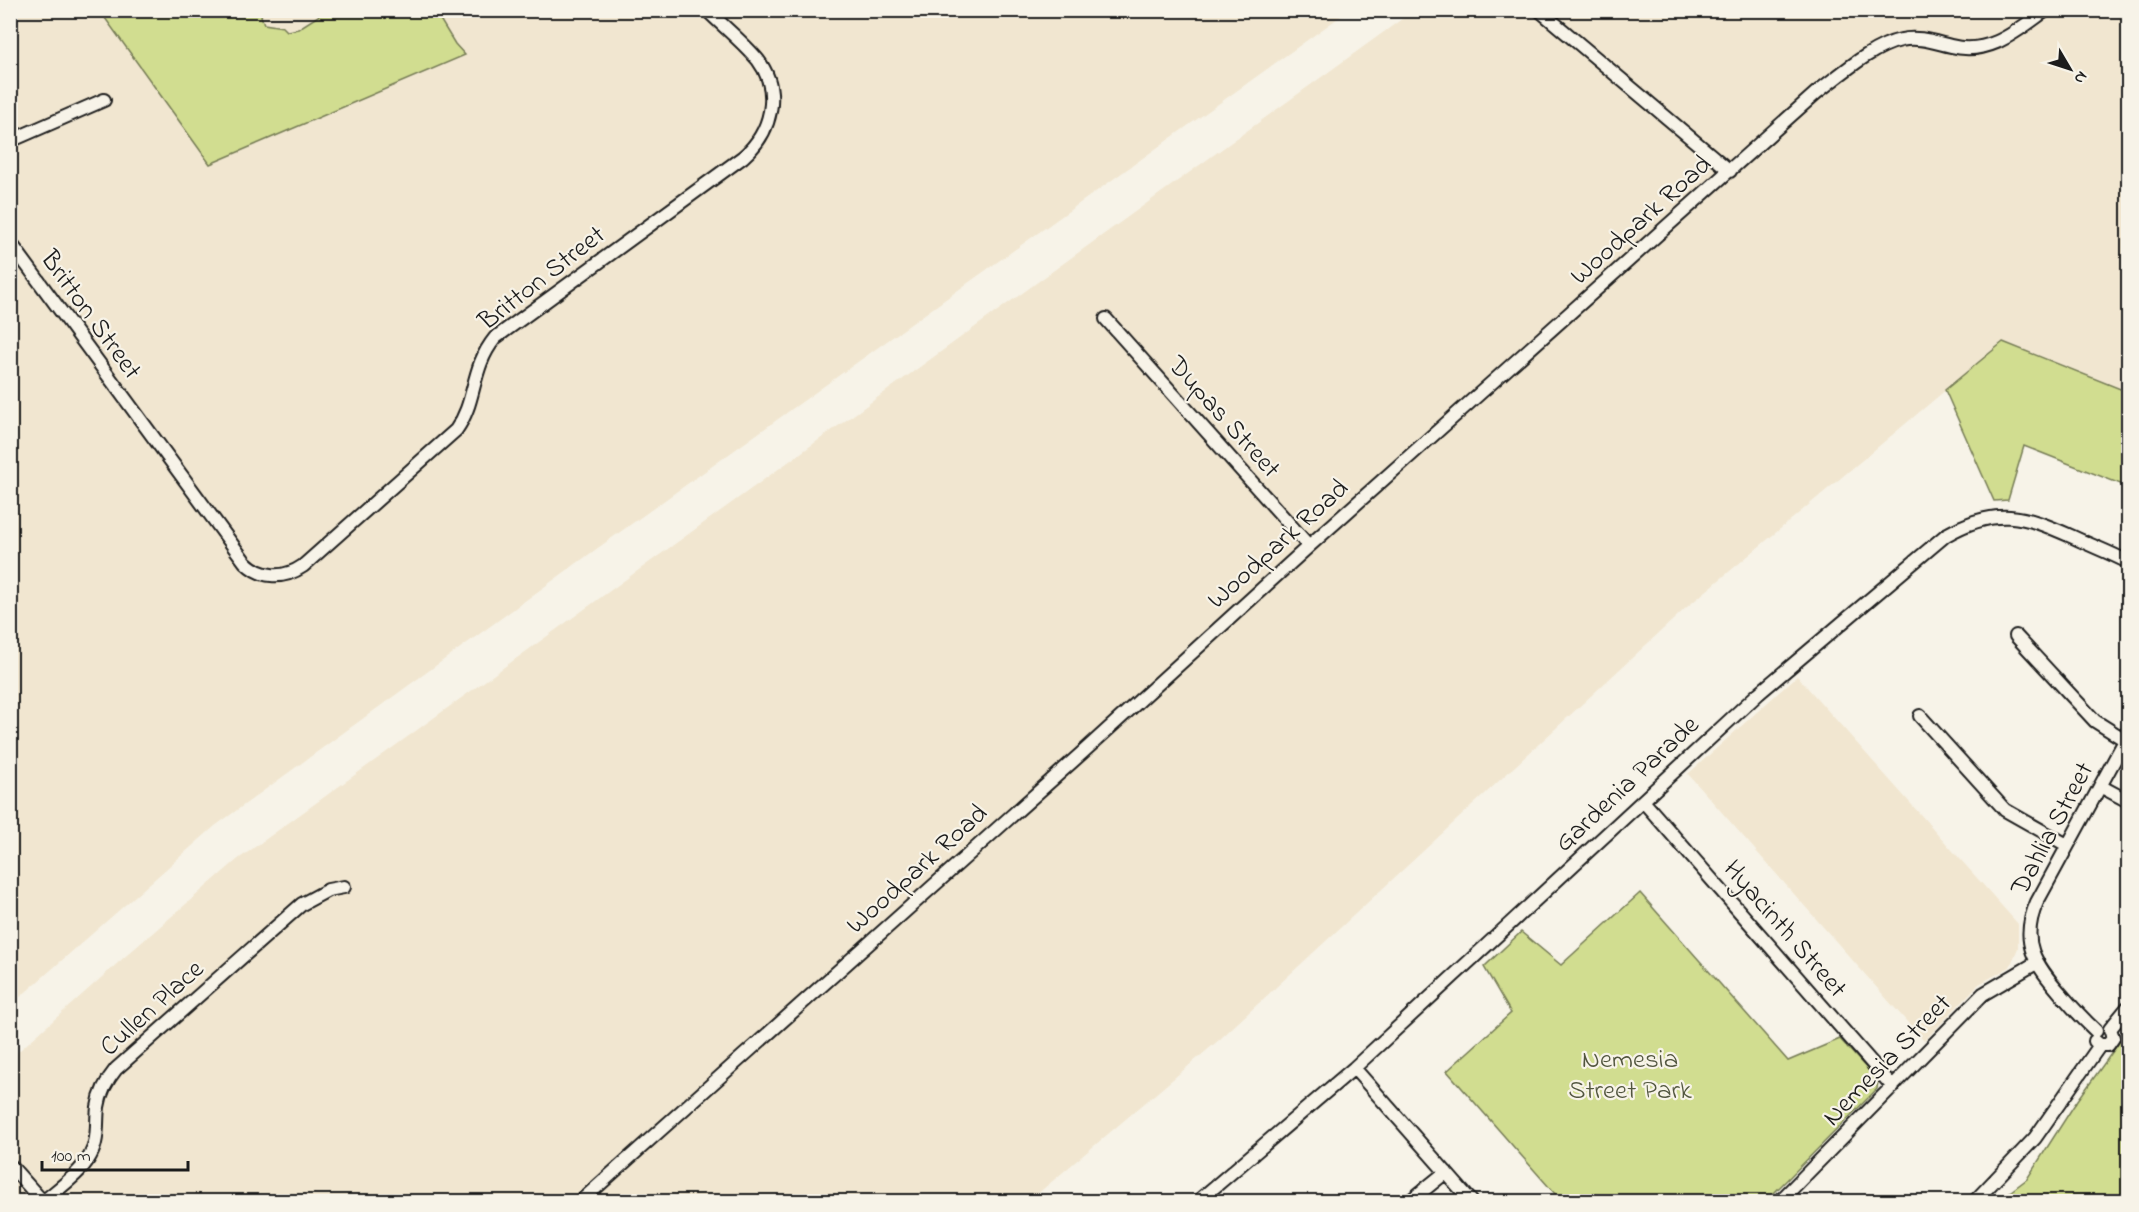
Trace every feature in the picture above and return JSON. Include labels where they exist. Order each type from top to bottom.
[{"type":"street","name":"Britton Street","points":[[10,243],[245,562],[260,573],[272,578],[286,575],[303,566],[450,436],[465,416],[481,358],[504,330],[743,157],[759,142],[767,127],[771,112],[771,95],[767,78],[759,62],[707,10]]},
{"type":"street","points":[[1539,10],[1730,171]]},
{"type":"street","name":"Woodpark Road","points":[[580,1202],[1816,93],[1881,47],[1902,39],[1928,40],[1956,47],[1982,47],[2007,38],[2046,10]]},
{"type":"street","points":[[10,141],[104,100]]},
{"type":"street","name":"Dupas Street","points":[[1106,319],[1309,546]]},
{"type":"street","name":"Gardenia Parade","points":[[1197,1202],[1354,1068],[1758,694],[1937,543],[1961,527],[1997,516],[2019,517],[2042,523],[2128,562]]},
{"type":"street","points":[[2016,636],[2096,721],[2127,738]]},
{"type":"street","points":[[1920,716],[2006,810],[2067,846]]},
{"type":"street","name":"Dahlia Street","points":[[2096,1031],[2036,963],[2030,942],[2031,920],[2037,902],[2127,738]]},
{"type":"street","points":[[2100,786],[2128,801]]},
{"type":"street","name":"Hyacinth Street","points":[[1642,801],[1893,1087]]},
{"type":"street","name":"Cullen Place","points":[[43,1202],[79,1170],[91,1156],[97,1138],[100,1097],[116,1069],[302,904],[328,890],[344,888]]},
{"type":"street","name":"Nemesia Street","points":[[1779,1202],[1983,993],[2036,963]]},
{"type":"street","points":[[2110,1029],[2128,1007]]},
{"type":"street","points":[[2102,1027],[2110,1029],[2113,1035],[2112,1041],[2106,1046],[2100,1046],[2094,1039],[2096,1031],[2102,1027]]},
{"type":"street","points":[[1974,1202],[2035,1138],[2100,1046]]},
{"type":"street","points":[[1354,1068],[1472,1202]]},
{"type":"street","points":[[10,1165],[43,1202]]},
{"type":"street","points":[[1409,1202],[1446,1172]]},
{"type":"shaded area","points":[[11,11],[1348,11],[595,550],[215,826],[11,1005]]},
{"type":"shaded area","points":[[1413,11],[2128,11],[2128,392],[2003,342],[1687,607],[1219,1040],[1029,1201],[11,1201],[10,1059],[237,860]]},
{"type":"shaded area","points":[[1797,676],[2018,924],[2018,948],[2010,967],[1979,984],[1924,1041],[1688,774]]},
{"type":"green space","points":[[100,11],[263,11],[261,16],[264,24],[283,27],[287,31],[298,29],[326,11],[435,11],[455,44],[465,55],[210,164]]},
{"type":"green space","points":[[2003,342],[2128,392],[2128,487],[2024,446],[2008,500],[1994,501],[1945,390]]},
{"type":"green space","name":"Nemesia Street Park","points":[[1640,893],[1788,1061],[1840,1039],[1878,1081],[1877,1089],[1766,1201],[1566,1201],[1556,1195],[1447,1071],[1511,1013],[1484,967],[1521,932],[1561,965]]},
{"type":"green space","points":[[2128,1030],[2128,1201],[1998,1201],[2027,1179],[2073,1107]]}]
